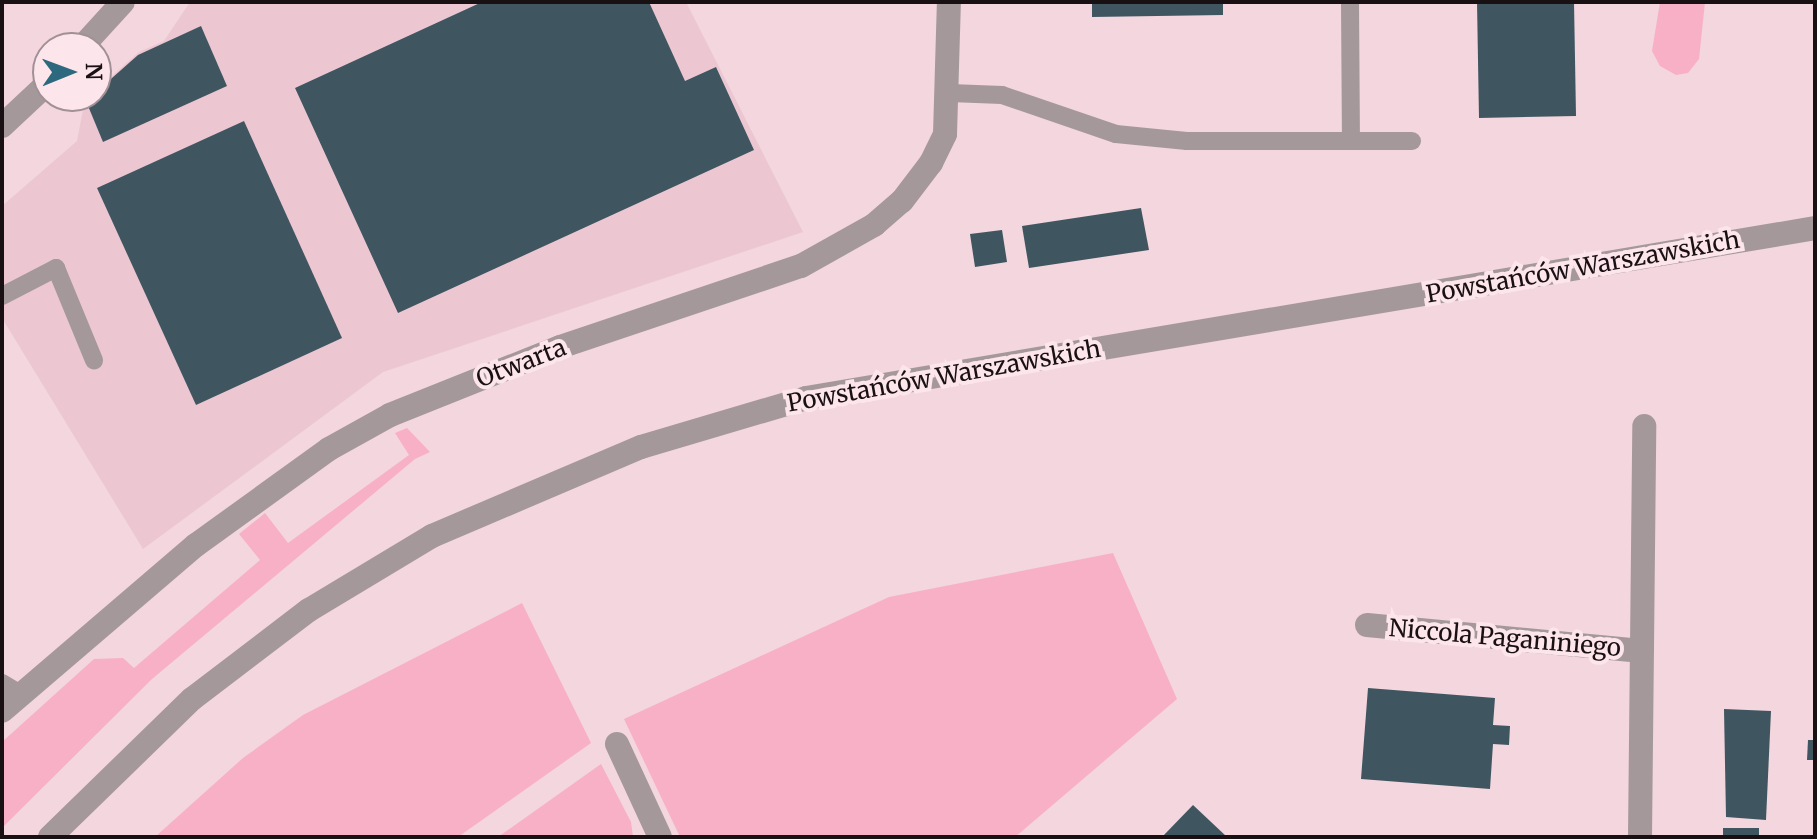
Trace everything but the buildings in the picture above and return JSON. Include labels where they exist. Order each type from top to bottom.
[{"type":"street","points":[[96,32],[123,2]]},
{"type":"street","name":"Otwarta","points":[[2,711],[11,688],[196,545],[329,449],[366,429],[560,347],[744,289],[833,251],[902,201],[931,163],[945,134],[950,93],[949,2]]},
{"type":"street","points":[[2,126],[32,98]]},
{"type":"street","name":"Powstańców Warszawskich","points":[[50,837],[192,699],[309,610],[432,536],[641,447],[836,393],[1815,228]]},
{"type":"street","name":"Niccola Paganiniego","points":[[1640,837],[1644,426]]},
{"type":"street","name":"Niccola Paganiniego","points":[[1367,625],[1642,651]]},
{"type":"street","points":[[617,744],[660,837]]},
{"type":"lane","points":[[1350,2],[1351,141]]},
{"type":"lane","points":[[950,93],[1002,95],[1116,134],[1187,141],[1412,141]]},
{"type":"lane","points":[[2,296],[56,268],[94,360]]},
{"type":"shaded area","points":[[190,2],[686,2],[803,232],[383,372],[143,549],[2,318],[2,206],[77,141],[83,112],[112,112],[112,76],[139,52],[164,41]]},
{"type":"shaded area","points":[[1660,2],[1705,2],[1699,59],[1688,73],[1676,75],[1660,66],[1652,51]]},
{"type":"shaded area","points":[[407,428],[430,452],[415,459],[152,679],[2,828],[2,742],[94,659],[123,658],[134,668],[260,560],[239,534],[265,513],[288,543],[409,455],[395,433]]},
{"type":"shaded area","points":[[1113,553],[1177,699],[1015,837],[680,837],[624,719],[889,597]]},
{"type":"shaded area","points":[[522,603],[591,743],[458,837],[155,837],[243,758],[303,715]]},
{"type":"shaded area","points":[[601,764],[631,822],[633,837],[498,837]]}]
